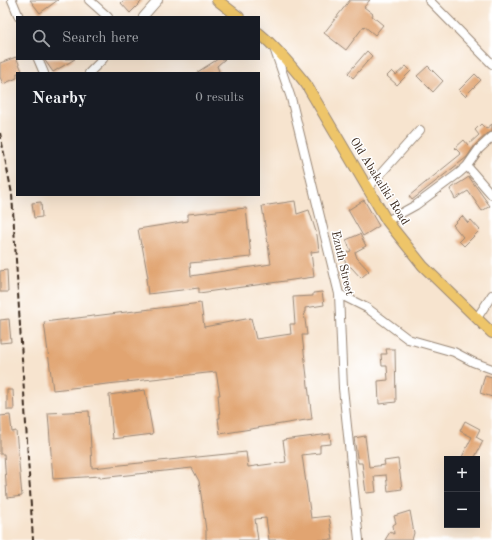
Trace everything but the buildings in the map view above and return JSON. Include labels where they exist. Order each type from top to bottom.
[{"type":"main road","points":[[217,0],[238,16]]},
{"type":"main road","name":"Old Abakaliki Road","points":[[260,34],[273,45],[306,84],[387,221],[423,266],[492,333]]},
{"type":"street","points":[[12,0],[19,16]]},
{"type":"street","points":[[89,0],[107,16]]},
{"type":"street","points":[[144,16],[158,0]]},
{"type":"street","points":[[429,0],[492,64]]},
{"type":"street","name":"Ezuth Street","points":[[273,45],[291,98],[339,294],[343,388],[359,540]]},
{"type":"street","points":[[38,60],[44,72]]},
{"type":"street","points":[[90,72],[101,60]]},
{"type":"street","points":[[367,189],[420,130]]},
{"type":"street","points":[[387,221],[416,205],[432,194],[467,166],[479,149],[492,137]]},
{"type":"street","points":[[467,166],[492,195]]},
{"type":"street","points":[[339,294],[367,308],[408,338],[454,352],[473,362],[492,369]]},
{"type":"street","points":[[476,318],[492,295]]},
{"type":"railway","points":[[0,133],[12,194],[33,540]]}]
